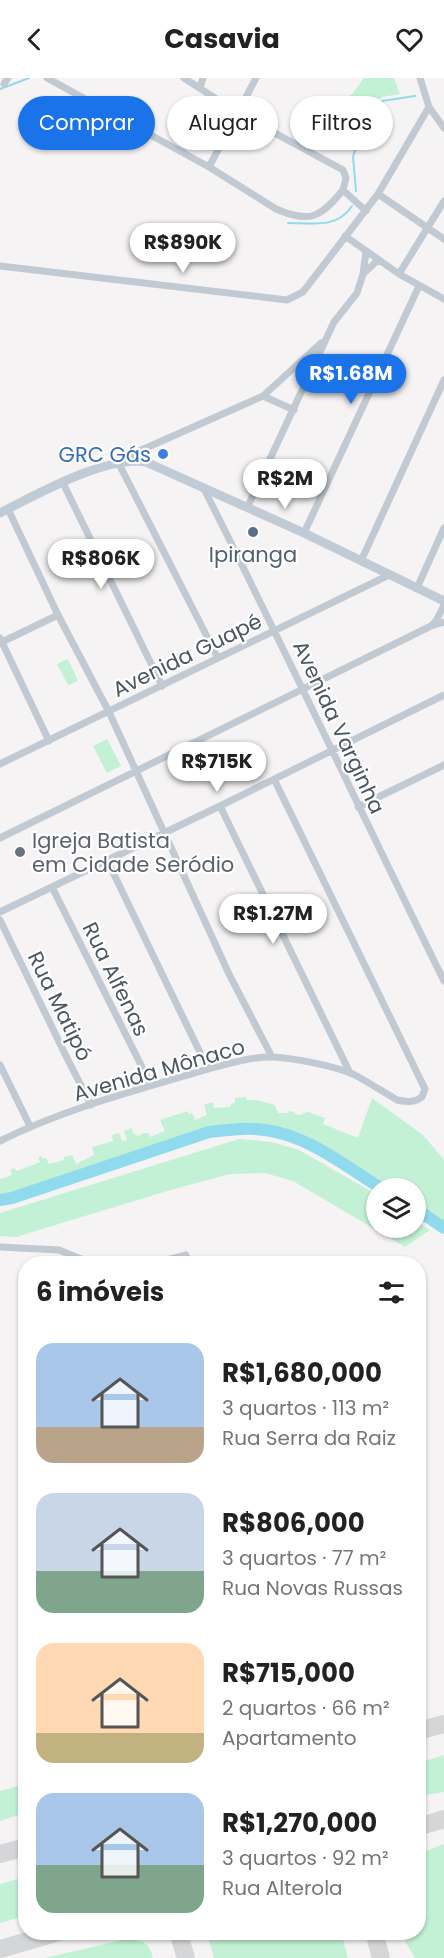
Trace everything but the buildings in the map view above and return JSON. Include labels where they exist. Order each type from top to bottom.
[{"type":"main road","points":[[4,511],[101,467],[122,462],[146,462],[304,533],[444,603]]},
{"type":"street","points":[[47,78],[209,167],[276,209],[302,217],[321,213],[343,190],[346,178],[343,170],[278,135]]},
{"type":"street","points":[[183,78],[212,96]]},
{"type":"street","points":[[200,88],[203,78]]},
{"type":"street","points":[[247,96],[256,78]]},
{"type":"street","points":[[429,78],[421,80],[429,107],[444,128]]},
{"type":"street","points":[[0,266],[287,300],[297,297],[378,194],[429,107]]},
{"type":"street","points":[[209,167],[218,150]]},
{"type":"street","points":[[343,190],[366,211]]},
{"type":"street","points":[[378,194],[444,239]]},
{"type":"street","points":[[399,274],[444,201]]},
{"type":"street","points":[[345,236],[399,274],[444,298]]},
{"type":"street","points":[[247,508],[325,340],[339,314],[357,293],[366,252]]},
{"type":"street","points":[[363,274],[378,260]]},
{"type":"street","points":[[304,533],[419,286]]},
{"type":"street","points":[[218,658],[122,462],[137,452],[263,396],[325,340]]},
{"type":"street","points":[[361,561],[444,380]]},
{"type":"street","points":[[263,396],[294,410]]},
{"type":"street","points":[[63,483],[162,686]]},
{"type":"street","name":"Avenida Varginha","points":[[203,487],[444,981]]},
{"type":"street","points":[[4,511],[109,712],[229,974],[272,1057]]},
{"type":"street","points":[[417,588],[444,528]]},
{"type":"street","name":"Avenida Guapé","points":[[0,764],[389,575]]},
{"type":"street","points":[[431,626],[436,621],[444,603]]},
{"type":"street","points":[[49,741],[1,640],[58,615]]},
{"type":"street","points":[[0,838],[431,626],[444,622]]},
{"type":"street","points":[[0,912],[444,695]]},
{"type":"street","points":[[358,807],[444,765]]},
{"type":"street","name":"Avenida Mônaco","points":[[0,1141],[30,1126],[151,1086],[208,1069],[272,1057],[350,1073],[397,1100],[418,1100],[422,1097],[425,1089],[274,779]]},
{"type":"street","points":[[220,806],[350,1073]]},
{"type":"street","points":[[107,860],[208,1069]]},
{"type":"street","name":"Rua Alfenas","points":[[52,887],[151,1086]]},
{"type":"street","name":"Rua Matipó","points":[[0,920],[91,1105]]},
{"type":"street","points":[[0,1065],[30,1126]]},
{"type":"street","points":[[0,1247],[59,1250],[74,1256]]},
{"type":"green space","points":[[364,78],[394,78],[400,94],[349,96]]},
{"type":"green space","points":[[68,659],[78,681],[68,685],[57,664]]},
{"type":"green space","points":[[107,739],[121,766],[107,773],[93,746]]},
{"type":"green space","points":[[246,1097],[247,1100],[275,1105],[278,1113],[289,1111],[302,1115],[308,1112],[325,1118],[323,1124],[358,1138],[372,1098],[423,1135],[444,1160],[444,1228],[426,1216],[426,1178],[366,1179],[311,1146],[312,1142],[290,1130],[265,1126],[208,1129],[75,1172],[46,1184],[0,1195],[0,1179],[12,1175],[10,1170],[14,1168],[17,1171],[40,1162],[38,1158],[42,1156],[49,1164],[72,1155],[76,1164],[94,1155],[92,1147],[113,1141],[112,1135],[119,1133],[122,1141],[127,1140],[124,1131],[132,1128],[133,1133],[138,1136],[148,1133],[150,1137],[165,1131],[160,1120],[188,1111],[188,1114],[192,1113],[195,1120],[207,1115],[204,1105],[213,1102],[214,1108],[230,1107],[235,1103],[235,1098]]},
{"type":"green space","points":[[239,1139],[272,1142],[299,1150],[366,1188],[366,1224],[293,1181],[265,1173],[230,1174],[16,1237],[0,1236],[0,1213]]},
{"type":"green space","points":[[390,1238],[418,1238],[405,1247]]},
{"type":"green space","points":[[444,1755],[444,1792],[426,1795],[426,1761]]},
{"type":"green space","points":[[18,1786],[18,1815],[0,1821],[0,1791]]},
{"type":"green space","points":[[444,1844],[444,1958],[415,1958],[405,1940],[426,1940],[426,1851]]},
{"type":"green space","points":[[18,1879],[18,1918],[0,1923],[0,1884]]},
{"type":"green space","points":[[123,1940],[137,1940],[147,1945],[153,1958],[45,1958]]},
{"type":"green space","points":[[209,1940],[343,1940],[348,1958],[214,1958]]},
{"type":"waterway","points":[[0,89],[29,78]]},
{"type":"waterway","points":[[356,191],[353,157],[360,134],[382,101],[415,96]]},
{"type":"waterway","points":[[288,223],[315,224],[331,221],[339,218],[352,206]]},
{"type":"waterway","points":[[0,1200],[12,1198],[209,1132],[244,1129],[265,1130],[296,1138],[366,1179]]},
{"type":"waterway","points":[[426,1216],[444,1228]]},
{"type":"taxiway","points":[[426,1729],[444,1724]]},
{"type":"taxiway","points":[[426,1825],[444,1819]]},
{"type":"taxiway","points":[[0,1854],[18,1849]]},
{"type":"taxiway","points":[[0,1949],[31,1940]]},
{"type":"taxiway","points":[[180,1940],[186,1958]]},
{"type":"taxiway","points":[[376,1940],[381,1958]]},
{"type":"place","name":"GRC Gás","points":[[163,454]]},
{"type":"place","name":"Ipiranga","points":[[253,532]]},
{"type":"place","name":"Igreja Batista em Cidade Seródio","points":[[20,852]]}]
